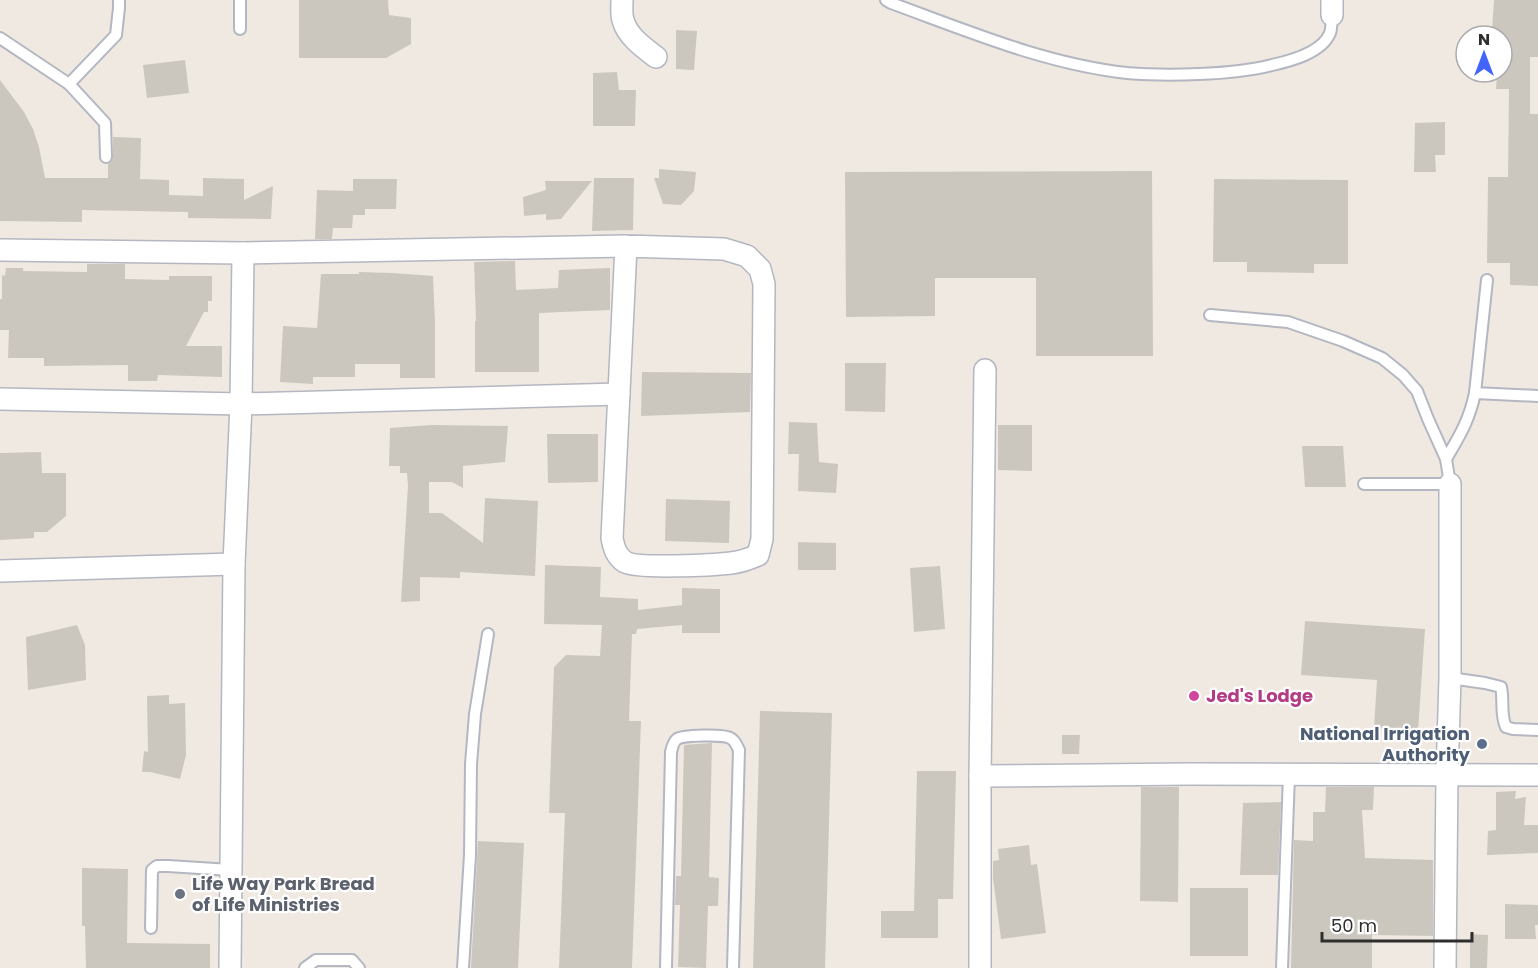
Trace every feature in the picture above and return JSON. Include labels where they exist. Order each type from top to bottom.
[{"type":"street","points":[[622,0],[622,20],[626,28],[637,42],[656,57]]},
{"type":"street","points":[[0,250],[243,253],[626,246],[724,249],[747,256],[760,269],[764,284],[762,539],[758,555],[748,560],[731,563],[643,566],[626,562],[616,554],[612,538],[626,246]]},
{"type":"street","points":[[230,968],[234,564],[241,404],[243,253]]},
{"type":"street","points":[[980,968],[985,370]]},
{"type":"street","points":[[0,399],[241,404],[619,394]]},
{"type":"street","points":[[1445,968],[1450,678],[1450,484]]},
{"type":"street","points":[[0,571],[234,564]]},
{"type":"street","points":[[980,776],[1538,775]]},
{"type":"lane","points":[[69,84],[116,35],[119,0]]},
{"type":"lane","points":[[240,0],[240,29]]},
{"type":"lane","points":[[886,0],[1031,53],[1084,66],[1127,73],[1174,75],[1254,69],[1304,55],[1321,46],[1330,33],[1332,8]]},
{"type":"lane","points":[[0,38],[69,84],[105,123],[106,157]]},
{"type":"lane","points":[[1446,459],[1463,431],[1471,412],[1487,280]]},
{"type":"lane","points":[[1209,315],[1288,322],[1343,341],[1382,358],[1403,375],[1417,391],[1446,459],[1450,484],[1364,484]]},
{"type":"lane","points":[[1475,393],[1538,396]]},
{"type":"lane","points":[[463,968],[470,855],[472,754],[475,714],[488,634]]},
{"type":"lane","points":[[1450,678],[1485,682],[1501,687],[1503,722],[1506,727],[1538,730]]},
{"type":"lane","points":[[666,968],[670,752],[672,744],[677,739],[723,736],[735,742],[739,750],[733,968]]},
{"type":"lane","points":[[1282,968],[1289,775]]},
{"type":"lane","points":[[152,928],[152,880],[153,870],[157,866],[231,870]]},
{"type":"lane","points":[[305,968],[316,960],[352,960],[359,968]]},
{"type":"building","points":[[299,0],[388,0],[389,15],[411,18],[411,44],[386,58],[299,58]]},
{"type":"building","points":[[1494,0],[1538,0],[1538,57],[1530,57],[1530,114],[1538,114],[1538,286],[1510,285],[1510,263],[1487,263],[1488,177],[1508,177],[1509,89],[1496,89],[1496,84],[1514,84],[1514,24],[1492,24]]},
{"type":"building","points":[[676,30],[697,31],[694,70],[676,69]]},
{"type":"building","points":[[185,60],[189,93],[147,98],[143,65]]},
{"type":"building","points":[[617,72],[619,90],[636,90],[635,126],[593,126],[593,73]]},
{"type":"building","points":[[0,80],[24,112],[33,129],[45,178],[108,178],[108,164],[113,157],[113,137],[141,138],[140,179],[169,180],[169,195],[203,196],[203,178],[244,179],[244,200],[273,186],[271,219],[188,218],[188,212],[82,210],[82,222],[0,221]]},
{"type":"building","points":[[1445,122],[1445,155],[1435,155],[1436,172],[1414,172],[1415,123]]},
{"type":"building","points":[[659,169],[696,172],[694,191],[681,205],[663,204],[654,178],[659,178]]},
{"type":"building","points":[[1152,171],[1153,356],[1036,356],[1036,278],[935,278],[935,316],[846,317],[845,172]]},
{"type":"building","points":[[594,178],[634,178],[633,230],[592,231]]},
{"type":"building","points":[[353,179],[397,179],[396,209],[365,209],[365,215],[353,215],[352,228],[333,228],[332,239],[315,239],[317,190],[353,191]]},
{"type":"building","points":[[1214,179],[1348,180],[1348,264],[1314,264],[1314,273],[1247,272],[1247,262],[1213,262]]},
{"type":"building","points":[[545,181],[592,181],[561,219],[546,220],[546,214],[524,216],[523,197],[546,190]]},
{"type":"building","points":[[515,261],[516,290],[558,288],[559,270],[610,268],[610,310],[539,313],[539,372],[475,372],[474,262]]},
{"type":"building","points":[[87,264],[125,264],[125,279],[169,280],[169,276],[212,276],[212,301],[208,301],[208,312],[204,312],[186,346],[222,346],[222,377],[158,375],[157,381],[128,381],[128,365],[44,366],[44,358],[8,358],[9,330],[0,330],[2,275],[5,276],[6,268],[23,268],[23,271],[87,272]]},
{"type":"building","points":[[359,272],[433,276],[435,378],[400,378],[400,364],[355,364],[355,377],[313,377],[313,384],[280,382],[283,326],[317,328],[321,274],[359,274]]},
{"type":"building","points":[[845,363],[886,363],[885,412],[845,411]]},
{"type":"building","points":[[642,372],[751,373],[750,412],[641,416]]},
{"type":"building","points":[[789,422],[817,423],[819,462],[838,464],[836,493],[798,491],[799,454],[788,454]]},
{"type":"building","points":[[431,425],[508,426],[505,462],[463,466],[463,488],[452,482],[429,482],[429,513],[442,513],[483,543],[485,498],[538,501],[535,576],[460,572],[460,578],[420,577],[420,601],[401,602],[408,485],[407,473],[400,473],[400,466],[389,466],[390,428]]},
{"type":"building","points":[[998,425],[1032,425],[1032,471],[998,470]]},
{"type":"building","points":[[547,434],[598,434],[598,482],[548,483]]},
{"type":"building","points":[[1302,446],[1343,446],[1346,487],[1305,487]]},
{"type":"building","points":[[41,452],[42,473],[66,473],[66,516],[47,532],[34,532],[34,538],[0,540],[0,453]]},
{"type":"building","points":[[666,499],[730,501],[729,543],[665,541]]},
{"type":"building","points":[[798,542],[836,543],[836,570],[798,570]]},
{"type":"building","points":[[545,565],[601,567],[600,597],[638,599],[638,610],[682,605],[682,588],[720,589],[720,633],[682,633],[682,625],[637,629],[636,634],[632,634],[629,721],[641,721],[632,968],[559,968],[565,813],[549,813],[554,667],[566,655],[600,656],[602,625],[544,624]]},
{"type":"building","points":[[940,566],[945,629],[914,632],[910,568]]},
{"type":"building","points":[[1305,621],[1425,629],[1418,731],[1374,728],[1377,680],[1301,675]]},
{"type":"building","points":[[77,625],[85,645],[86,680],[28,690],[26,637]]},
{"type":"building","points":[[169,695],[169,704],[185,703],[186,755],[180,779],[142,772],[144,751],[148,752],[147,696]]},
{"type":"building","points":[[760,711],[832,713],[825,968],[753,968]]},
{"type":"building","points":[[1062,735],[1080,735],[1079,754],[1062,754]]},
{"type":"building","points":[[712,743],[709,877],[719,878],[718,906],[708,906],[706,968],[678,967],[680,905],[675,905],[676,876],[681,876],[684,745]]},
{"type":"building","points":[[917,771],[956,771],[953,899],[938,899],[938,938],[881,938],[881,911],[914,911]]},
{"type":"building","points":[[1141,787],[1179,787],[1178,902],[1140,901]]},
{"type":"building","points":[[1326,787],[1374,787],[1373,810],[1362,810],[1365,858],[1433,860],[1433,936],[1372,935],[1372,968],[1291,968],[1294,840],[1313,841],[1313,812],[1325,812]]},
{"type":"building","points":[[1516,791],[1515,799],[1526,797],[1524,825],[1538,825],[1538,853],[1487,855],[1488,831],[1496,830],[1496,792]]},
{"type":"building","points":[[1281,802],[1278,875],[1240,875],[1243,803]]},
{"type":"building","points":[[478,841],[524,843],[518,968],[471,968]]},
{"type":"building","points":[[1029,845],[1031,865],[1037,864],[1046,933],[1001,939],[993,861],[999,860],[998,849]]},
{"type":"building","points":[[82,868],[128,869],[127,943],[210,944],[210,968],[86,968],[85,926],[82,926]]},
{"type":"building","points":[[1190,888],[1248,888],[1248,956],[1190,956]]},
{"type":"building","points":[[1505,904],[1538,905],[1538,925],[1535,925],[1536,939],[1505,939]]},
{"type":"building","points":[[1470,934],[1488,935],[1487,968],[1470,968]]},
{"type":"place","name":"Jed's Lodge","points":[[1194,696]]},
{"type":"place","name":"National Irrigation Authority","points":[[1482,744]]},
{"type":"place","name":"Life Way Park Bread of Life Ministries","points":[[180,894]]}]
